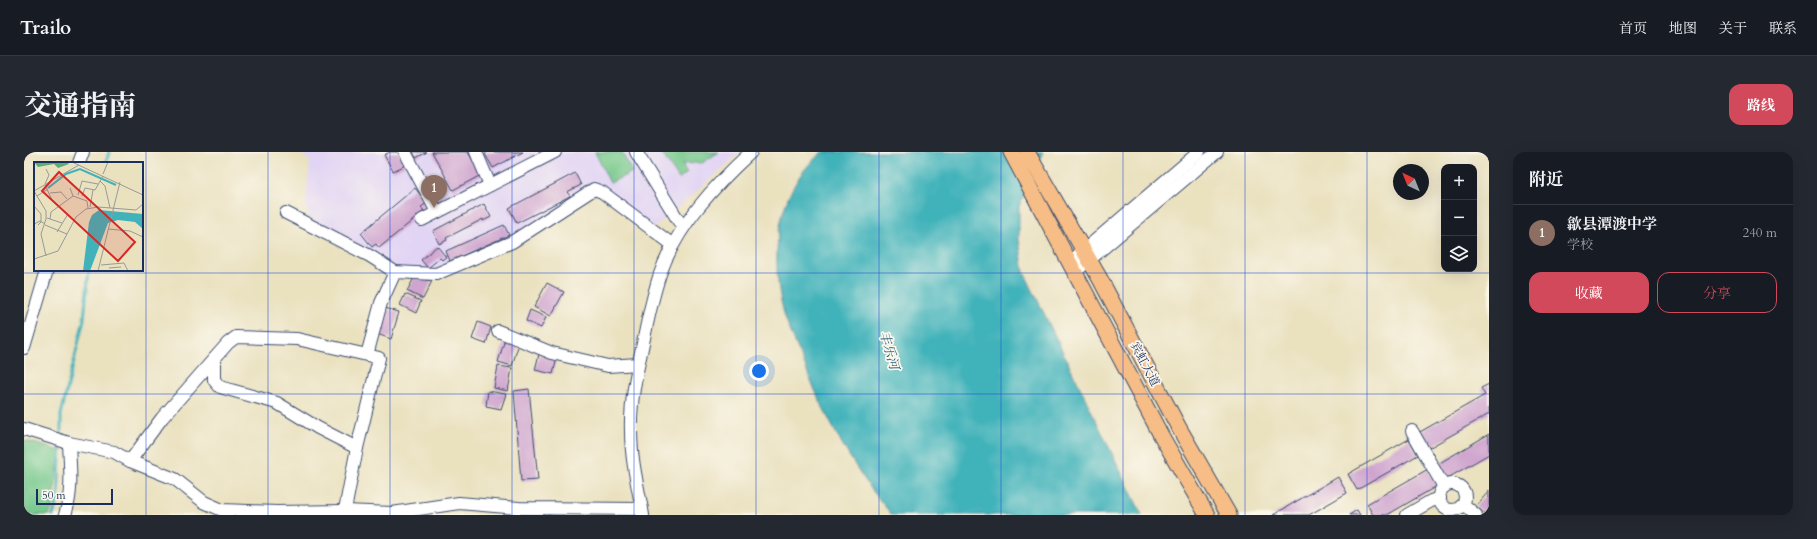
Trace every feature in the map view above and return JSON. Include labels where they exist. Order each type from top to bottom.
[{"type":"main road","points":[[1011,152],[1055,217]]},
{"type":"main road","points":[[1027,152],[1055,217]]},
{"type":"main road","name":"宾虹大道","points":[[1055,217],[1086,256],[1178,428],[1229,515]]},
{"type":"main road","name":"宾虹大道","points":[[1055,217],[1073,267],[1162,437],[1207,515]]},
{"type":"street","points":[[79,162],[83,152]]},
{"type":"street","points":[[404,152],[438,212]]},
{"type":"street","points":[[476,152],[490,185]]},
{"type":"street","points":[[422,220],[555,152]]},
{"type":"street","points":[[636,152],[683,228]]},
{"type":"street","points":[[24,429],[69,443],[114,452],[130,461],[175,479],[204,502],[222,510],[392,513],[458,503],[519,512],[643,512],[633,460],[631,431],[632,401],[638,364],[655,288],[673,245],[683,228],[710,193],[751,152]]},
{"type":"street","points":[[1086,256],[1199,152]]},
{"type":"street","points":[[1073,267],[1217,152]]},
{"type":"street","points":[[286,213],[370,256],[395,272],[436,274],[512,242],[594,189],[602,192],[673,245]]},
{"type":"street","points":[[24,348],[47,271]]},
{"type":"street","points":[[366,355],[381,303],[395,272]]},
{"type":"street","points":[[498,331],[552,353],[601,365],[622,366],[638,364]]},
{"type":"street","points":[[130,461],[162,418],[214,359],[236,337],[297,339],[379,358],[357,448],[344,513]]},
{"type":"street","points":[[214,359],[214,380],[220,388],[277,403],[318,428],[357,448]]},
{"type":"street","points":[[1407,515],[1430,501],[1442,493],[1455,484],[1462,489],[1465,498],[1463,504],[1457,509],[1448,509],[1441,502],[1442,493],[1412,431]]},
{"type":"street","points":[[65,515],[69,502],[71,486],[69,443]]},
{"type":"street","points":[[1463,504],[1476,515]]},
{"type":"shaded area","points":[[299,152],[741,152],[654,228],[593,183],[552,216],[522,233],[437,270],[396,269],[309,221],[306,201],[310,161]]},
{"type":"green space","points":[[595,152],[622,152],[632,172],[610,183]]},
{"type":"green space","points":[[661,152],[719,152],[702,163],[682,164],[687,173],[679,179]]},
{"type":"green space","points":[[24,440],[60,451],[52,508],[49,515],[24,515]]},
{"type":"water","name":"丰乐河","points":[[822,152],[1043,152],[1019,206],[1019,240],[1024,272],[1142,515],[892,515],[865,480],[830,422],[811,382],[789,328],[781,300],[777,264],[779,228],[790,194],[800,175]]},
{"type":"building","points":[[390,152],[399,152],[406,165],[393,171],[384,155]]},
{"type":"building","points":[[413,152],[427,152],[416,158]]},
{"type":"building","points":[[432,152],[468,152],[481,175],[453,190]]},
{"type":"building","points":[[488,152],[523,152],[493,168],[485,154]]},
{"type":"building","points":[[575,173],[581,185],[567,192],[570,196],[517,223],[509,208]]},
{"type":"building","points":[[415,188],[427,203],[421,207],[424,211],[379,248],[376,244],[372,247],[361,233]]},
{"type":"building","points":[[484,204],[491,217],[483,221],[483,219],[446,238],[447,240],[439,244],[433,231]]},
{"type":"building","points":[[504,225],[509,235],[450,261],[446,251]]},
{"type":"building","points":[[437,246],[446,257],[442,260],[440,258],[428,268],[421,260]]},
{"type":"building","points":[[414,278],[432,281],[423,299],[407,291]]},
{"type":"building","points":[[547,283],[564,292],[551,316],[534,307]]},
{"type":"building","points":[[405,294],[421,301],[416,313],[400,305]]},
{"type":"building","points":[[385,308],[399,312],[391,339],[377,334]]},
{"type":"building","points":[[530,310],[546,317],[541,328],[526,321]]},
{"type":"building","points":[[478,322],[491,327],[486,344],[472,339]]},
{"type":"building","points":[[505,339],[519,343],[512,366],[498,362]]},
{"type":"building","points":[[539,354],[557,358],[553,374],[535,370]]},
{"type":"building","points":[[498,366],[512,368],[508,391],[494,388]]},
{"type":"building","points":[[1489,384],[1489,414],[1427,449],[1418,433],[1485,395],[1481,388]]},
{"type":"building","points":[[529,389],[538,480],[521,481],[514,391]]},
{"type":"building","points":[[488,391],[506,394],[501,409],[486,406]]},
{"type":"building","points":[[1489,434],[1489,454],[1446,479],[1438,464]]},
{"type":"building","points":[[1409,439],[1418,455],[1357,490],[1348,474]]},
{"type":"building","points":[[1428,469],[1437,486],[1387,515],[1373,515],[1367,504]]},
{"type":"building","points":[[1338,477],[1347,493],[1309,515],[1273,515]]},
{"type":"building","points":[[1489,491],[1489,515],[1486,515],[1476,506]]},
{"type":"building","points":[[1357,510],[1360,515],[1349,515]]},
{"type":"waterway","points":[[106,162],[109,152]]},
{"type":"waterway","points":[[61,438],[61,415],[84,319],[89,271]]},
{"type":"waterway","points":[[53,515],[58,499],[61,444]]},
{"type":"place","name":"歙县潭渡中学","points":[[434,208]]}]
